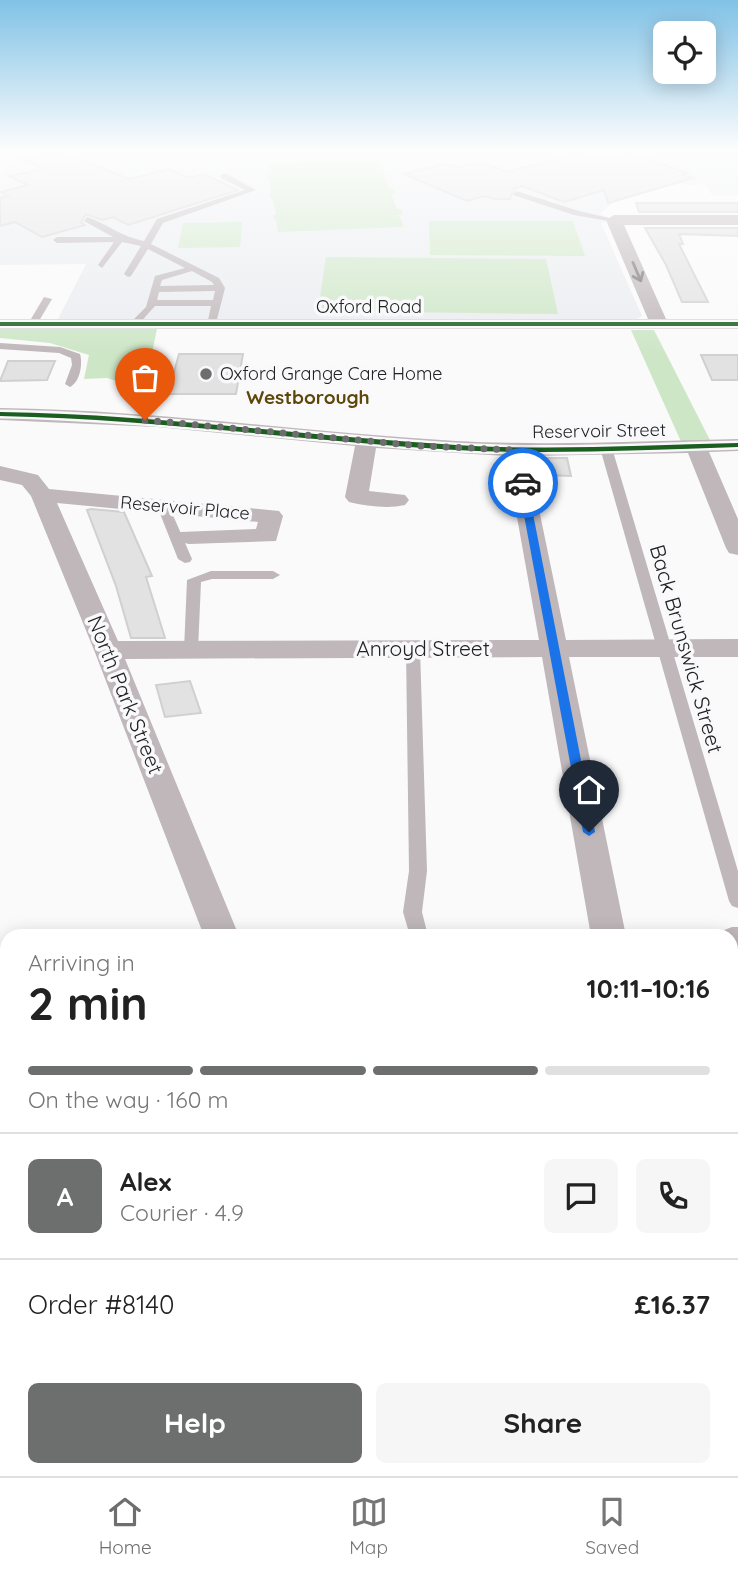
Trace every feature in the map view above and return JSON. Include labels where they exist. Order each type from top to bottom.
[{"type":"street","points":[[659,324],[614,220],[738,220]]},
{"type":"street","name":"Oxford Road","points":[[0,324],[738,324]]},
{"type":"street","name":"Reservoir Street","points":[[0,414],[93,415],[421,446],[516,450],[738,445]]},
{"type":"street","points":[[367,440],[357,497],[397,500]]},
{"type":"street","points":[[696,446],[738,548]]},
{"type":"street","points":[[516,450],[608,929]]},
{"type":"street","points":[[4,474],[30,480],[42,495]]},
{"type":"street","name":"Reservoir Place","points":[[42,495],[271,516],[267,536],[187,548]]},
{"type":"street","name":"North Park Street","points":[[42,495],[108,650],[218,929]]},
{"type":"street","name":"Anroyd Street","points":[[108,650],[738,648]]},
{"type":"lane","points":[[89,220],[112,231],[120,239]]},
{"type":"lane","points":[[128,274],[160,221],[163,220]]},
{"type":"lane","points":[[102,265],[120,239]]},
{"type":"lane","points":[[57,240],[120,239],[145,244],[216,280],[219,288],[212,325]]},
{"type":"lane","points":[[134,324],[152,303],[158,278],[193,268]]},
{"type":"lane","points":[[155,289],[219,288]]},
{"type":"lane","points":[[33,324],[47,299]]},
{"type":"lane","points":[[152,303],[217,303]]},
{"type":"lane","points":[[0,346],[8,349],[60,349],[76,356],[77,365],[71,384]]},
{"type":"lane","name":"Back Brunswick Street","points":[[606,448],[738,901]]},
{"type":"lane","points":[[163,506],[187,548]]},
{"type":"lane","points":[[191,650],[194,580],[211,575],[273,575]]},
{"type":"lane","points":[[413,649],[418,871],[412,906],[415,929]]},
{"type":"shaded area","points":[[0,220],[614,220],[601,223],[642,316],[635,320],[58,319],[86,264],[0,265]]},
{"type":"green space","points":[[274,220],[401,220],[404,227],[278,232]]},
{"type":"green space","points":[[429,221],[573,221],[585,256],[430,255]]},
{"type":"green space","points":[[242,222],[240,247],[178,248],[183,223]]},
{"type":"green space","points":[[326,257],[546,259],[558,314],[318,311]]},
{"type":"green space","points":[[0,329],[157,329],[144,391],[128,390],[129,385],[107,378],[84,379],[89,355],[50,343],[0,338]]},
{"type":"green space","points":[[631,330],[654,330],[713,446],[683,446]]},
{"type":"building","points":[[0,220],[82,220],[81,222],[85,225],[42,237],[15,222],[0,226]]},
{"type":"building","points":[[118,220],[144,220],[128,225]]},
{"type":"building","points":[[645,228],[738,228],[738,236],[679,234],[683,244],[679,244],[708,302],[682,302],[666,265]]},
{"type":"building","name":"Oxford Grange Care Home","points":[[179,354],[243,354],[236,394],[168,394]]},
{"type":"building","points":[[701,355],[738,355],[738,380],[712,380]]},
{"type":"building","points":[[8,361],[55,361],[47,380],[0,381]]},
{"type":"building","points":[[540,458],[567,458],[571,476],[543,475]]},
{"type":"building","points":[[87,510],[124,512],[152,576],[146,577],[165,638],[131,638],[116,586]]},
{"type":"building","points":[[190,681],[201,713],[165,717],[156,685]]},
{"type":"cycle path","points":[[0,324],[738,324]]},
{"type":"cycle path","points":[[0,414],[105,417],[459,448],[579,449],[738,445]]},
{"type":"way so far","points":[[145,420],[421,446],[516,450],[523,483]]},
{"type":"place","name":"Oxford Grange Care Home","points":[[206,374]]},
{"type":"district","name":"Westborough","points":[[308,397]]},
{"type":"route","points":[[523,483],[589,832]]}]
